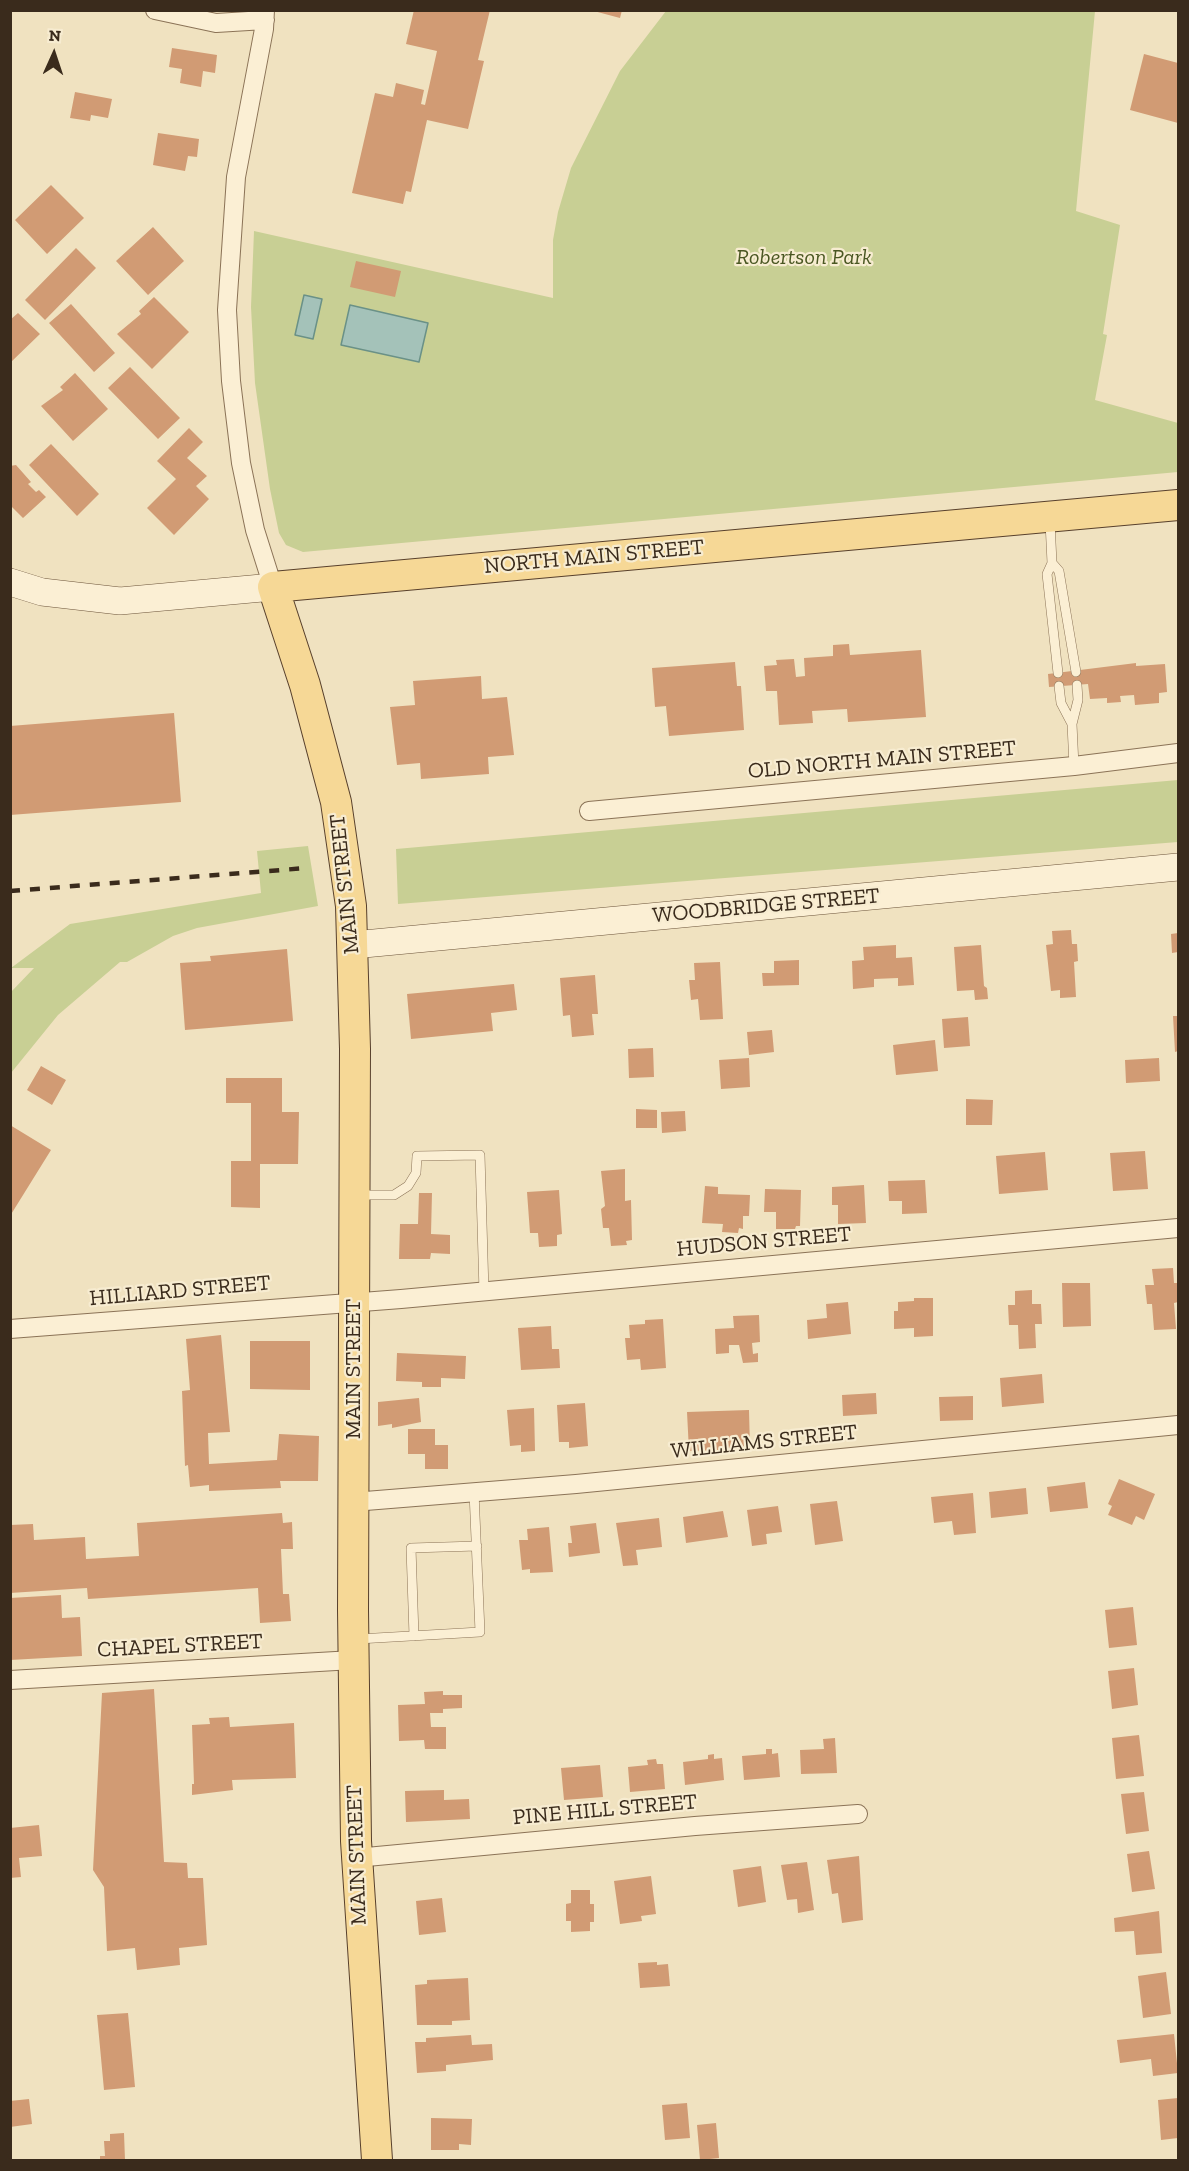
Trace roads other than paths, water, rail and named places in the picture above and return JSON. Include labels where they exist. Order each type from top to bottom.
[{"type":"main road","name":"NORTH MAIN STREET","points":[[10,582],[42,592],[120,601],[1179,505]]},
{"type":"main road","name":"MAIN STREET","points":[[273,587],[305,685],[341,822],[348,874],[353,945],[353,1650],[356,1858],[377,2160]]},
{"type":"main road","name":"WOODBRIDGE STREET","points":[[353,945],[1179,867]]},
{"type":"street","points":[[155,10],[216,22],[265,15],[236,177],[227,303],[231,381],[241,463],[255,531],[273,587]]},
{"type":"street","name":"OLD NORTH MAIN STREET","points":[[589,811],[1074,766],[1179,753]]},
{"type":"street","name":"HUDSON STREET","points":[[354,1302],[1179,1228]]},
{"type":"street","name":"HILLIARD STREET","points":[[10,1329],[354,1302]]},
{"type":"street","name":"WILLIAMS STREET","points":[[353,1502],[1179,1425]]},
{"type":"street","name":"CHAPEL STREET","points":[[10,1680],[353,1650]]},
{"type":"street","name":"PINE HILL STREET","points":[[356,1858],[695,1826],[858,1814]]},
{"type":"lane","points":[[1050,516],[1052,563],[1047,574],[1058,673]]},
{"type":"lane","points":[[1052,563],[1059,571],[1076,672]]},
{"type":"lane","points":[[1074,766],[1072,724],[1078,700],[1077,685]]},
{"type":"lane","points":[[1059,686],[1061,703],[1072,724]]},
{"type":"lane","points":[[354,1195],[394,1195],[408,1186],[416,1173],[417,1155],[480,1155],[484,1292]]},
{"type":"lane","points":[[353,1650],[414,1636],[480,1632],[474,1492]]},
{"type":"lane","points":[[414,1636],[411,1548],[477,1546]]},
{"type":"water","points":[[304,295],[322,299],[313,339],[295,335]]},
{"type":"water","points":[[350,305],[428,323],[419,362],[341,345]]},
{"type":"railway","points":[[10,891],[307,868]]},
{"type":"park label","name":"Robertson Park","points":[[804,258]]}]
